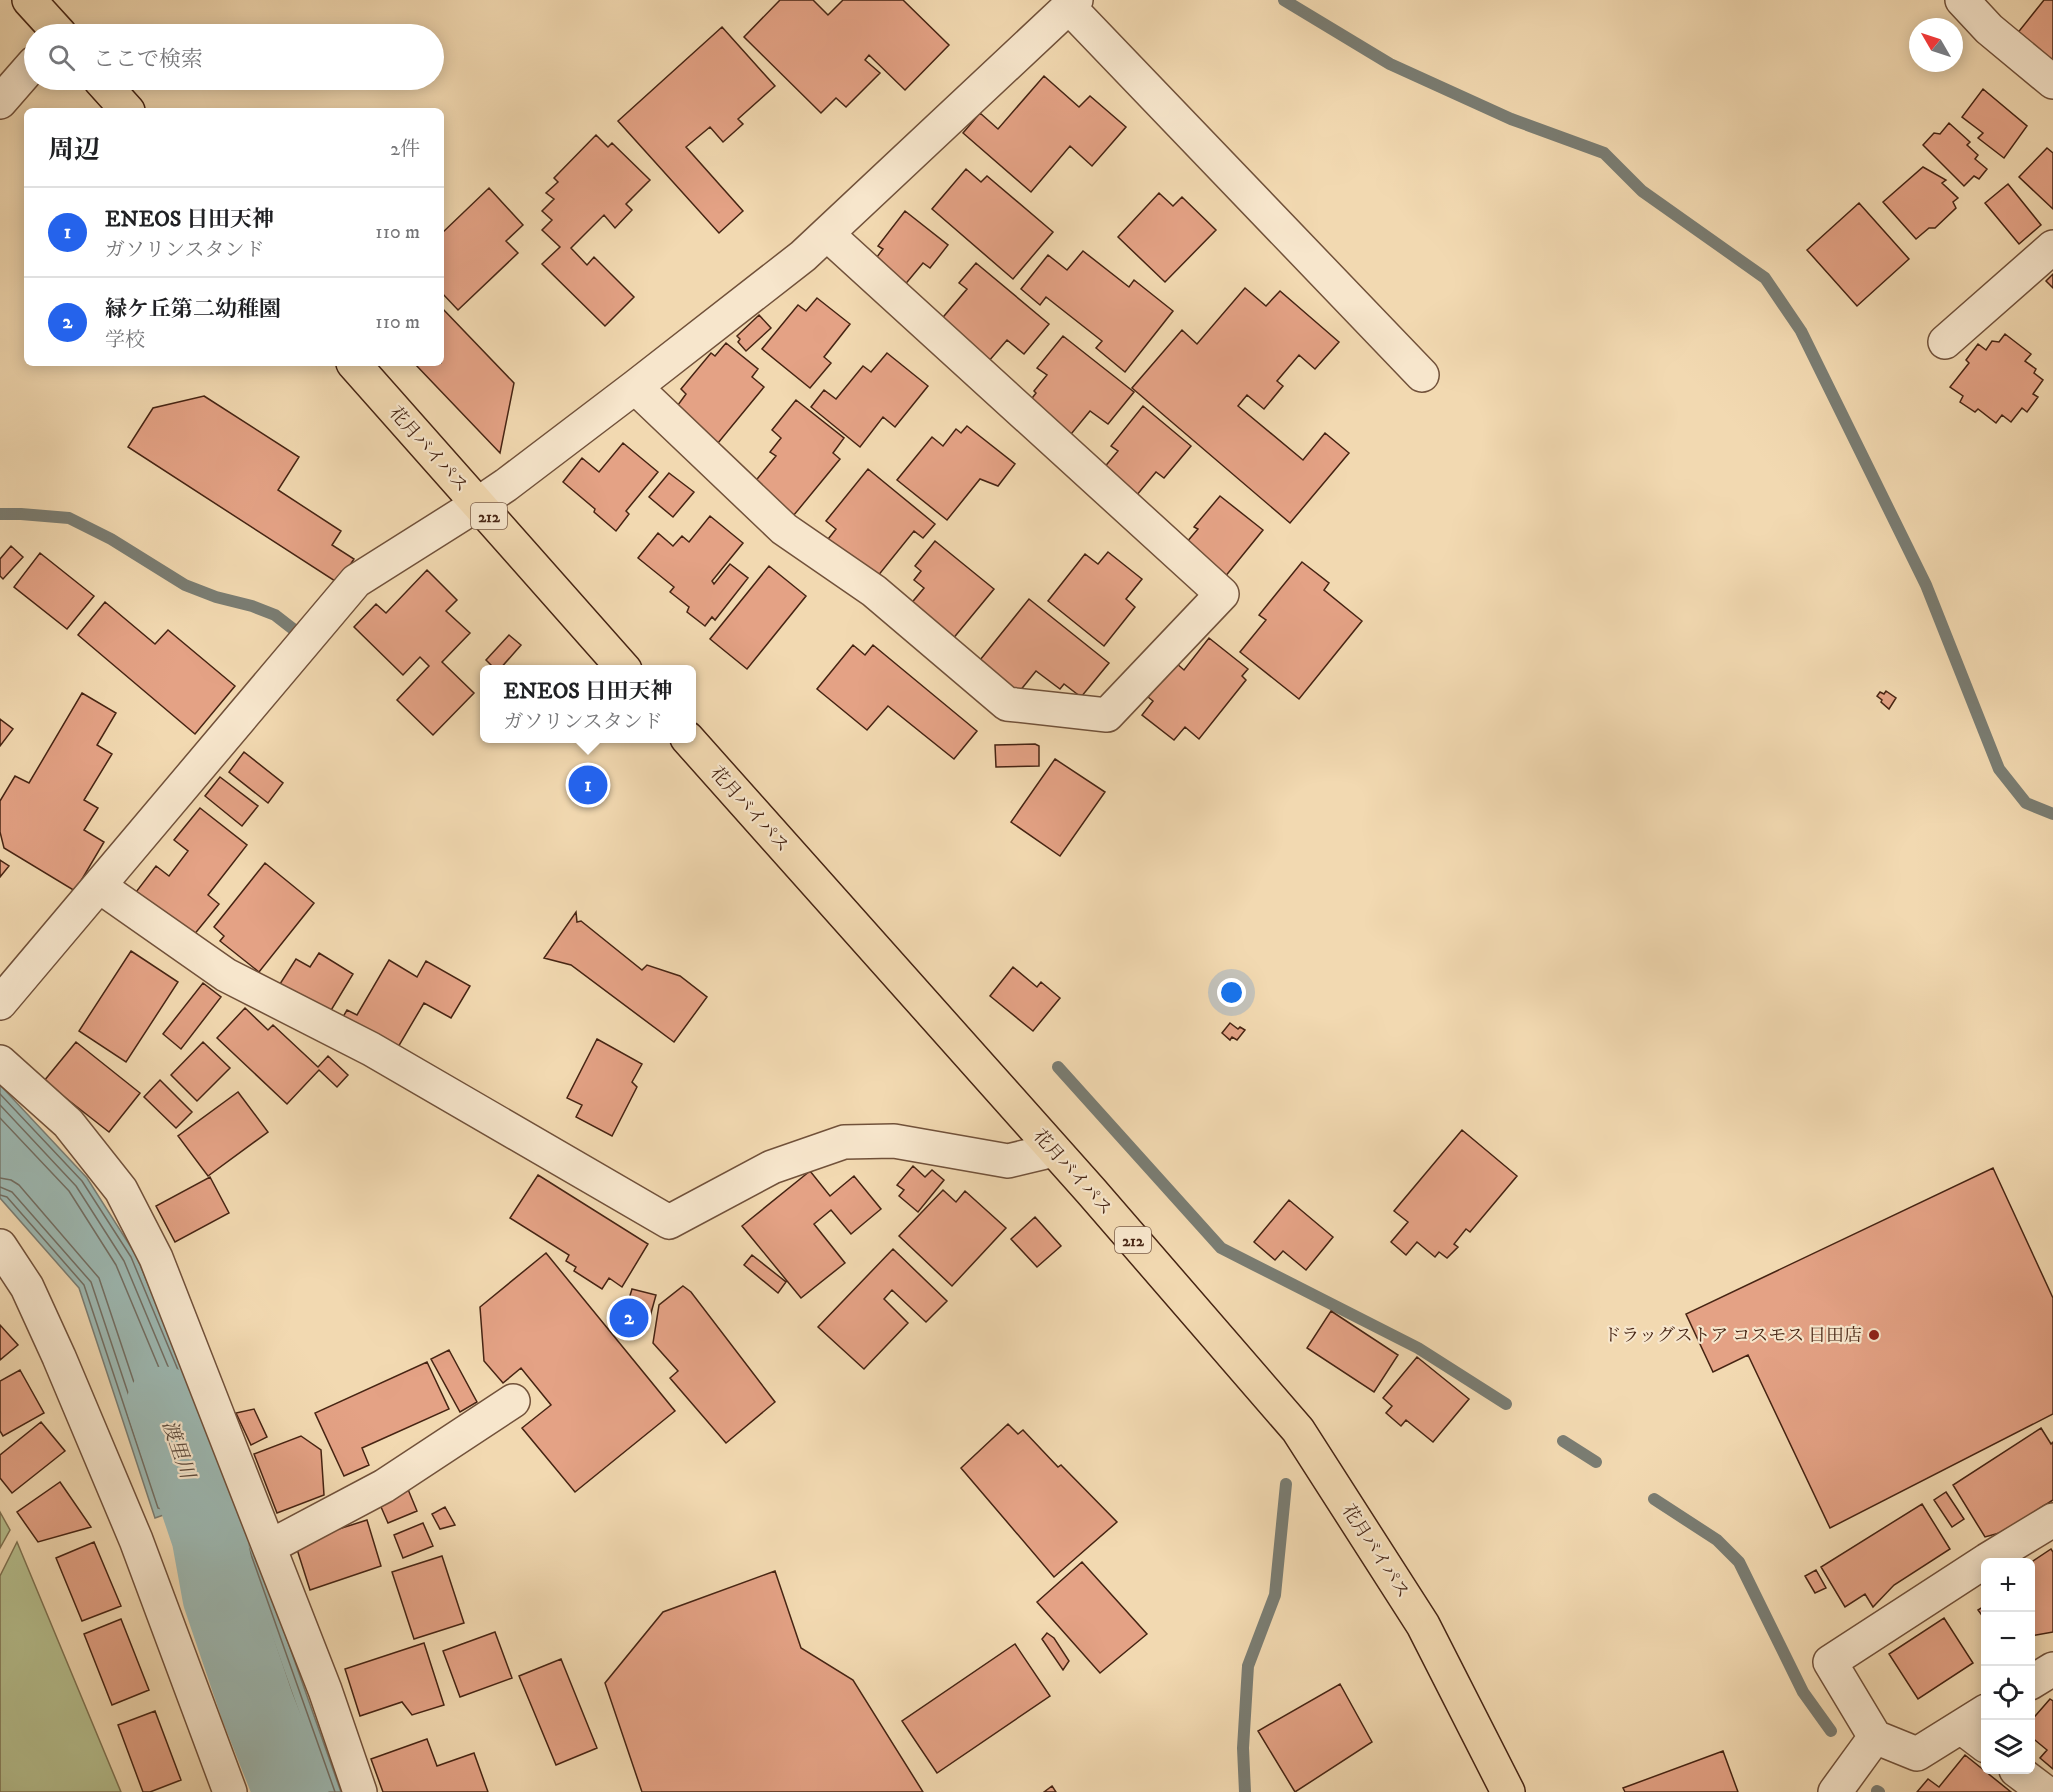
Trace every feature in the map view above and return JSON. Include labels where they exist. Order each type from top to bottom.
[{"type":"highway","points":[[29,0],[51,24]]},
{"type":"highway","points":[[109,90],[125,108]]},
{"type":"highway","name":"花月バイパス","points":[[356,366],[621,665]]},
{"type":"highway","name":"花月バイパス","points":[[691,743],[1054,1150],[1298,1430],[1423,1625],[1508,1792]]},
{"type":"street","points":[[1962,0],[1989,29],[2053,82]]},
{"type":"street","points":[[0,1003],[356,581],[478,504],[635,387],[803,256],[1073,3],[1422,375]]},
{"type":"street","points":[[0,102],[24,74]]},
{"type":"street","points":[[635,387],[784,529],[874,591],[1007,704],[1107,716],[1222,594],[827,234]]},
{"type":"street","points":[[1945,342],[2053,247]]},
{"type":"street","points":[[99,886],[226,975],[371,1049],[669,1222],[772,1167],[844,1142],[894,1141],[1008,1161],[1054,1150]]},
{"type":"street","points":[[0,1062],[68,1123],[121,1190],[156,1258],[325,1690],[360,1792]]},
{"type":"street","points":[[0,1246],[27,1287],[64,1368],[136,1540],[230,1792]]},
{"type":"street","points":[[269,1547],[384,1486],[513,1401]]},
{"type":"street","points":[[1977,1728],[1917,1755],[1875,1737],[1830,1662],[2053,1520]]},
{"type":"street","points":[[2035,1680],[2053,1669]]},
{"type":"street","points":[[1835,1792],[1875,1737]]},
{"type":"street","points":[[2021,1774],[2045,1792]]},
{"type":"green space","points":[[0,1512],[10,1530],[0,1548]]},
{"type":"green space","points":[[17,1542],[121,1792],[0,1792],[0,1576]]},
{"type":"water","points":[[0,1085],[87,1178],[136,1255],[234,1490],[155,1518],[79,1288],[0,1198]]},
{"type":"water","points":[[243,1515],[341,1792],[268,1792],[177,1543]]},
{"type":"building","points":[[780,0],[813,0],[828,15],[843,0],[903,0],[949,45],[905,90],[869,55],[865,60],[880,73],[846,107],[836,98],[821,113],[744,37]]},
{"type":"building","points":[[2044,0],[2053,0],[2053,62],[2016,35]]},
{"type":"building","points":[[722,27],[775,86],[738,119],[743,124],[723,142],[710,127],[686,147],[743,211],[719,233],[618,121]]},
{"type":"building","points":[[1044,76],[1079,107],[1090,96],[1126,127],[1092,166],[1070,146],[1031,192],[963,133],[980,113],[998,129]]},
{"type":"building","points":[[1983,89],[2027,126],[2004,158],[1978,138],[1983,133],[1962,117]]},
{"type":"building","points":[[1949,123],[1970,142],[1967,145],[1978,155],[1975,159],[1987,169],[1979,179],[1974,176],[1964,186],[1923,145],[1934,133],[1940,134]]},
{"type":"building","points":[[596,135],[608,147],[612,143],[650,180],[626,204],[632,210],[615,228],[604,215],[571,248],[587,265],[594,257],[634,297],[605,326],[542,264],[560,247],[542,230],[552,220],[542,211],[554,199],[546,193],[558,182],[554,178]]},
{"type":"building","points":[[2047,148],[2053,153],[2053,209],[2019,177]]},
{"type":"building","points":[[1923,167],[1946,180],[1942,183],[1958,198],[1953,202],[1956,208],[1935,228],[1929,228],[1916,239],[1883,202]]},
{"type":"building","points":[[966,169],[981,182],[987,176],[1053,232],[1013,279],[932,209]]},
{"type":"building","points":[[2008,184],[2041,225],[2019,244],[1985,203]]},
{"type":"building","points":[[489,188],[523,225],[506,241],[518,253],[458,310],[444,295],[444,231]]},
{"type":"building","points":[[1159,193],[1173,206],[1182,197],[1216,230],[1165,282],[1118,237]]},
{"type":"building","points":[[1859,203],[1909,259],[1857,306],[1807,250]]},
{"type":"building","points":[[905,211],[948,245],[930,268],[923,263],[898,293],[868,269],[883,249],[878,246]]},
{"type":"building","points":[[1083,251],[1129,287],[1134,280],[1173,311],[1125,372],[1096,348],[1102,341],[1046,297],[1040,305],[1021,289],[1048,255],[1067,270]]},
{"type":"building","points":[[976,263],[1049,324],[1024,354],[1007,340],[982,369],[933,329],[967,289],[959,283]]},
{"type":"building","points":[[2053,274],[2053,288],[2046,281]]},
{"type":"building","points":[[1245,288],[1266,306],[1280,291],[1339,342],[1315,369],[1299,355],[1277,381],[1283,386],[1264,409],[1247,395],[1238,406],[1303,460],[1325,433],[1349,453],[1290,523],[1132,388],[1182,330],[1197,344]]},
{"type":"building","points":[[817,298],[850,324],[824,357],[831,363],[810,388],[762,349],[798,305],[806,311]]},
{"type":"building","points":[[444,310],[514,383],[500,453],[417,366],[444,366]]},
{"type":"building","points":[[759,315],[771,328],[746,351],[738,342],[740,339],[737,336]]},
{"type":"building","points":[[2005,334],[2031,354],[2025,361],[2036,369],[2034,373],[2043,380],[2033,394],[2038,397],[2027,412],[2022,408],[2011,422],[2002,415],[1996,423],[1978,409],[1975,412],[1960,402],[1963,396],[1950,387],[1969,363],[1966,360],[1978,344],[1986,350],[1992,341],[1999,342]]},
{"type":"building","points":[[1063,336],[1134,392],[1108,424],[1090,411],[1067,439],[1026,406],[1047,375],[1037,368]]},
{"type":"building","points":[[726,343],[758,369],[752,377],[764,387],[718,443],[675,409],[686,394],[681,389],[711,353],[715,356]]},
{"type":"building","points":[[887,353],[928,386],[895,427],[883,417],[860,447],[811,407],[824,390],[836,399],[863,366],[871,372]]},
{"type":"building","points":[[204,396],[299,457],[278,490],[341,531],[332,545],[354,559],[338,583],[128,447],[153,408]]},
{"type":"building","points":[[796,400],[844,438],[833,453],[840,459],[789,521],[753,484],[776,456],[770,452],[781,438],[772,430]]},
{"type":"building","points":[[1143,406],[1191,446],[1164,478],[1156,472],[1131,502],[1098,475],[1118,451],[1111,446]]},
{"type":"building","points":[[967,426],[1015,464],[998,486],[980,479],[947,520],[897,480],[932,437],[943,446],[956,429],[961,433]]},
{"type":"building","points":[[623,443],[658,472],[626,511],[629,514],[616,531],[594,512],[595,509],[563,482],[582,458],[599,472]]},
{"type":"building","points":[[868,469],[935,524],[923,538],[914,531],[873,582],[825,543],[836,529],[826,521]]},
{"type":"building","points":[[669,473],[694,492],[673,517],[649,497]]},
{"type":"building","points":[[1220,496],[1263,530],[1220,583],[1180,550],[1198,529],[1194,527]]},
{"type":"building","points":[[710,516],[743,543],[712,581],[714,584],[730,564],[748,578],[715,620],[712,617],[705,626],[687,612],[689,607],[670,592],[674,587],[638,558],[658,533],[673,546],[682,536],[689,542]]},
{"type":"building","points":[[935,541],[994,589],[947,646],[904,612],[924,588],[914,580],[921,571],[915,566]]},
{"type":"building","points":[[11,546],[23,557],[3,579],[0,576],[0,559]]},
{"type":"building","points":[[1108,552],[1142,579],[1126,599],[1135,607],[1104,646],[1048,601],[1085,554],[1098,564]]},
{"type":"building","points":[[40,553],[94,596],[67,629],[14,587]]},
{"type":"building","points":[[1302,562],[1329,583],[1324,590],[1362,621],[1299,699],[1240,652],[1266,620],[1259,615]]},
{"type":"building","points":[[769,566],[806,596],[747,669],[710,639]]},
{"type":"building","points":[[427,570],[457,600],[446,611],[470,633],[442,662],[474,693],[433,735],[397,700],[429,666],[420,657],[403,675],[354,627],[376,604],[386,613]]},
{"type":"building","points":[[1029,599],[1109,663],[1081,697],[1064,684],[1060,689],[1036,671],[1011,702],[976,665]]},
{"type":"building","points":[[105,602],[155,644],[168,630],[235,686],[195,734],[78,635]]},
{"type":"building","points":[[509,635],[521,645],[503,665],[491,665],[486,660]]},
{"type":"building","points":[[1209,638],[1248,669],[1242,676],[1246,680],[1199,739],[1185,727],[1174,740],[1142,715],[1153,701],[1148,697],[1176,663],[1184,670]]},
{"type":"building","points":[[853,645],[865,655],[873,645],[977,731],[954,759],[888,706],[867,730],[817,689]]},
{"type":"building","points":[[1886,691],[1896,698],[1889,709],[1877,696],[1880,692],[1884,694]]},
{"type":"building","points":[[82,693],[116,713],[97,745],[112,754],[84,800],[98,808],[84,830],[104,842],[75,891],[4,848],[0,832],[0,801],[15,776],[29,783]]},
{"type":"building","points":[[0,719],[13,729],[0,746]]},
{"type":"building","points":[[1035,744],[1039,746],[1039,766],[996,767],[995,745]]},
{"type":"building","points":[[244,752],[283,783],[268,803],[229,772]]},
{"type":"building","points":[[1055,759],[1105,792],[1060,856],[1011,822]]},
{"type":"building","points":[[220,777],[258,806],[242,826],[205,796]]},
{"type":"building","points":[[200,808],[247,845],[208,895],[219,904],[193,936],[136,892],[156,866],[169,876],[188,851],[174,840]]},
{"type":"building","points":[[0,860],[9,866],[0,877]]},
{"type":"building","points":[[265,863],[314,903],[259,972],[220,941],[224,936],[214,927]]},
{"type":"building","points":[[576,912],[577,922],[581,921],[642,970],[647,965],[680,976],[707,997],[674,1042],[571,965],[544,958]]},
{"type":"building","points":[[131,951],[178,982],[126,1062],[79,1031]]},
{"type":"building","points":[[319,953],[353,974],[327,1017],[278,987],[296,959],[310,967]]},
{"type":"building","points":[[389,960],[417,977],[426,961],[470,986],[451,1018],[424,1003],[394,1054],[340,1022],[347,1010],[357,1015]]},
{"type":"building","points":[[1013,967],[1037,987],[1041,982],[1060,998],[1033,1031],[990,996]]},
{"type":"building","points":[[203,983],[221,997],[181,1049],[163,1034]]},
{"type":"building","points":[[245,1008],[268,1030],[273,1025],[318,1067],[328,1056],[348,1075],[337,1087],[319,1070],[287,1104],[217,1038]]},
{"type":"building","points":[[1230,1023],[1238,1029],[1240,1027],[1245,1030],[1237,1040],[1232,1037],[1230,1040],[1222,1033]]},
{"type":"building","points":[[597,1039],[642,1064],[632,1082],[637,1087],[612,1136],[576,1117],[582,1105],[567,1098]]},
{"type":"building","points":[[76,1042],[140,1093],[109,1132],[44,1081]]},
{"type":"building","points":[[203,1042],[230,1068],[197,1101],[171,1075]]},
{"type":"building","points":[[160,1080],[192,1112],[176,1128],[144,1097]]},
{"type":"building","points":[[238,1092],[268,1132],[208,1176],[178,1136]]},
{"type":"building","points":[[1462,1130],[1517,1176],[1470,1232],[1466,1229],[1454,1244],[1458,1247],[1447,1258],[1439,1252],[1435,1257],[1417,1242],[1406,1255],[1391,1242],[1408,1222],[1394,1211]]},
{"type":"building","points":[[913,1166],[925,1177],[932,1170],[944,1180],[918,1212],[899,1196],[904,1190],[897,1185]]},
{"type":"building","name":"ドラッグストア コスモス 日田店","points":[[1993,1168],[2053,1298],[2053,1414],[1830,1528],[1748,1355],[1713,1372],[1686,1314]]},
{"type":"building","points":[[810,1171],[830,1196],[854,1176],[881,1209],[851,1234],[831,1210],[814,1224],[845,1263],[801,1298],[742,1226]]},
{"type":"building","points":[[538,1175],[648,1244],[622,1287],[609,1278],[602,1289],[574,1271],[576,1267],[566,1261],[569,1255],[510,1218]]},
{"type":"building","points":[[210,1177],[229,1213],[175,1242],[156,1206]]},
{"type":"building","points":[[943,1190],[956,1202],[965,1191],[1006,1228],[952,1286],[899,1236]]},
{"type":"building","points":[[1289,1200],[1333,1237],[1306,1270],[1283,1251],[1275,1260],[1254,1242]]},
{"type":"building","points":[[1035,1217],[1061,1246],[1037,1267],[1011,1239]]},
{"type":"building","points":[[893,1249],[947,1301],[926,1322],[892,1290],[884,1299],[908,1323],[864,1369],[818,1327]]},
{"type":"building","points":[[546,1253],[675,1411],[575,1492],[522,1428],[551,1405],[521,1368],[503,1383],[484,1361],[480,1307]]},
{"type":"building","points":[[752,1255],[786,1282],[778,1293],[744,1265]]},
{"type":"building","points":[[683,1286],[691,1292],[775,1402],[726,1443],[670,1378],[678,1371],[653,1343],[659,1305]]},
{"type":"building","points":[[632,1289],[656,1295],[646,1331],[621,1325]]},
{"type":"building","points":[[1331,1311],[1398,1355],[1374,1392],[1307,1348]]},
{"type":"building","points":[[0,1325],[18,1345],[0,1360]]},
{"type":"building","points":[[449,1350],[477,1402],[460,1412],[431,1359]]},
{"type":"building","points":[[1417,1357],[1469,1399],[1433,1442],[1406,1420],[1401,1426],[1386,1413],[1392,1406],[1383,1398]]},
{"type":"building","points":[[427,1362],[449,1409],[362,1448],[369,1465],[344,1476],[315,1413]]},
{"type":"building","points":[[20,1370],[44,1413],[3,1436],[0,1431],[0,1381]]},
{"type":"building","points":[[254,1409],[267,1437],[251,1445],[236,1413]]},
{"type":"building","points":[[41,1422],[65,1451],[12,1493],[0,1478],[0,1455]]},
{"type":"building","points":[[1008,1424],[1018,1434],[1023,1430],[1058,1467],[1061,1465],[1117,1522],[1054,1577],[961,1468]]},
{"type":"building","points":[[2041,1428],[2051,1444],[2053,1442],[2053,1500],[2003,1532],[1985,1537],[1953,1485]]},
{"type":"building","points":[[301,1436],[321,1450],[324,1495],[277,1513],[254,1454]]},
{"type":"building","points":[[60,1482],[91,1527],[38,1542],[17,1512]]},
{"type":"building","points":[[407,1487],[417,1511],[388,1523],[378,1500]]},
{"type":"building","points":[[1946,1492],[1964,1519],[1952,1527],[1934,1500]]},
{"type":"building","points":[[1922,1504],[1950,1549],[1894,1585],[1873,1607],[1865,1594],[1845,1607],[1821,1567]]},
{"type":"building","points":[[445,1507],[455,1525],[440,1529],[432,1514]]},
{"type":"building","points":[[367,1520],[381,1566],[310,1590],[295,1543]]},
{"type":"building","points":[[423,1523],[433,1546],[403,1558],[394,1535]]},
{"type":"building","points":[[94,1542],[121,1606],[82,1621],[56,1558]]},
{"type":"building","points":[[2051,1549],[2053,1552],[2053,1632],[2035,1635],[2035,1612],[2035,1560]]},
{"type":"building","points":[[442,1556],[464,1623],[414,1639],[392,1572]]},
{"type":"building","points":[[1082,1562],[1147,1634],[1100,1673],[1037,1602]]},
{"type":"building","points":[[1816,1570],[1826,1588],[1815,1593],[1805,1576]]},
{"type":"building","points":[[775,1571],[801,1648],[853,1680],[923,1792],[642,1792],[605,1683],[663,1612]]},
{"type":"building","points":[[1944,1618],[1973,1663],[1918,1699],[1889,1654]]},
{"type":"building","points":[[121,1619],[149,1690],[112,1705],[84,1634]]},
{"type":"building","points":[[495,1632],[512,1678],[460,1697],[443,1651]]},
{"type":"building","points":[[1047,1633],[1054,1638],[1069,1661],[1063,1670],[1042,1639]]},
{"type":"building","points":[[424,1643],[444,1705],[412,1715],[402,1702],[360,1716],[345,1669]]},
{"type":"building","points":[[1015,1644],[1050,1696],[937,1773],[902,1721]]},
{"type":"building","points":[[561,1659],[597,1748],[556,1765],[519,1676]]},
{"type":"building","points":[[1340,1684],[1372,1742],[1295,1792],[1258,1731]]},
{"type":"building","points":[[2050,1699],[2053,1701],[2053,1769],[2040,1758],[2047,1750],[2035,1740],[2035,1716]]},
{"type":"building","points":[[155,1711],[181,1780],[150,1792],[143,1792],[118,1725]]},
{"type":"building","points":[[427,1739],[437,1766],[474,1753],[488,1792],[383,1792],[371,1759]]},
{"type":"building","points":[[1723,1751],[1738,1792],[1625,1792],[1623,1788]]},
{"type":"building","points":[[1965,1755],[1981,1768],[1981,1774],[1989,1774],[2011,1792],[1917,1792],[1928,1779],[1939,1787]]},
{"type":"building","points":[[1052,1786],[1056,1792],[1044,1792]]},
{"type":"waterway","points":[[1284,0],[1390,64],[1511,119],[1604,153],[1642,191],[1765,278],[1801,331],[1926,585],[1999,769],[2026,803],[2053,814]]},
{"type":"waterway","points":[[0,514],[69,518],[111,539],[185,585],[275,615],[293,629]]},
{"type":"waterway","points":[[1058,1067],[1221,1248],[1418,1348],[1506,1404]]},
{"type":"waterway","name":"渡里川","points":[[164,1404],[209,1537],[220,1597],[257,1706],[291,1792]]},
{"type":"waterway","points":[[1563,1441],[1596,1462]]},
{"type":"waterway","points":[[1245,1792],[1243,1748],[1248,1666],[1275,1595],[1286,1484]]},
{"type":"waterway","points":[[1654,1499],[1717,1540],[1739,1562],[1803,1692],[1831,1731]]},
{"type":"place","name":"ENEOS 日田天神","points":[[588,785]]},
{"type":"place","name":"緑ケ丘第二幼稚園","points":[[629,1318]]},
{"type":"place","name":"ドラッグストア コスモス 日田店","points":[[1874,1335]]}]
